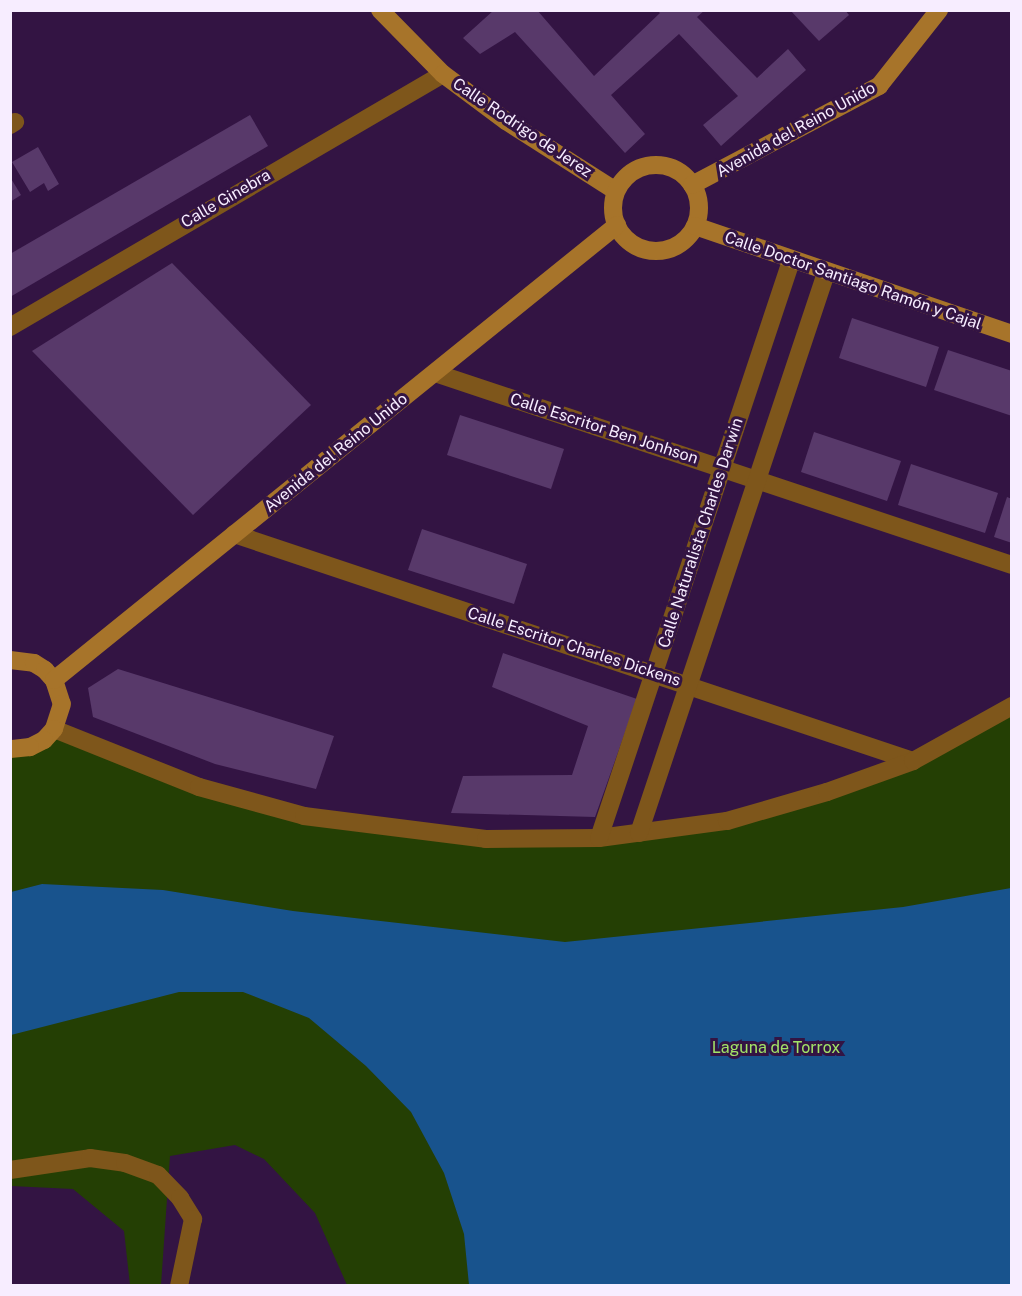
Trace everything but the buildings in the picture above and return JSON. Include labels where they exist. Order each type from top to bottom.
[{"type":"street","name":"Calle Rodrigo de Jerez","points":[[380,10],[443,74],[506,121],[616,190]]},
{"type":"street","name":"Avenida del Reino Unido","points":[[692,185],[879,86],[939,10]]},
{"type":"street","name":"Calle Ginebra","points":[[10,327],[443,74]]},
{"type":"street","points":[[646,166],[672,168],[692,185],[699,205],[695,226],[676,245],[656,250],[636,245],[617,225],[613,214],[616,190],[628,175],[646,166]]},
{"type":"street","name":"Avenida del Reino Unido","points":[[54,680],[617,225]]},
{"type":"street","name":"Calle Doctor Santiago Ramón y Cajal","points":[[695,226],[826,273],[1011,334]]},
{"type":"street","name":"Calle Naturalista Charles Darwin","points":[[598,838],[791,261]]},
{"type":"street","points":[[639,833],[826,273]]},
{"type":"street","name":"Calle Escritor Ben Jonhson","points":[[435,373],[1011,565]]},
{"type":"street","name":"Calle Escritor Charles Dickens","points":[[234,534],[913,761]]},
{"type":"street","points":[[10,660],[34,663],[54,680],[62,704],[54,729],[30,747],[10,748]]},
{"type":"street","points":[[54,729],[199,787],[304,816],[486,839],[598,838],[727,821],[827,792],[913,761],[1011,706]]},
{"type":"street","points":[[10,1170],[90,1158],[125,1162],[158,1176],[180,1198],[193,1220],[179,1286]]},
{"type":"green space","name":"Laguna de Torrox","points":[[1011,704],[1011,1285],[347,1285],[315,1213],[264,1159],[235,1145],[170,1156],[161,1285],[130,1285],[124,1231],[73,1189],[11,1186],[11,746],[58,729],[304,814],[472,836],[595,838],[728,817],[911,764]]},
{"type":"water","name":"Laguna de Torrox","points":[[42,884],[163,890],[293,911],[565,942],[903,907],[1011,888],[1011,1285],[469,1285],[464,1234],[444,1173],[411,1112],[366,1066],[309,1018],[243,992],[179,992],[11,1035],[11,892]]}]
